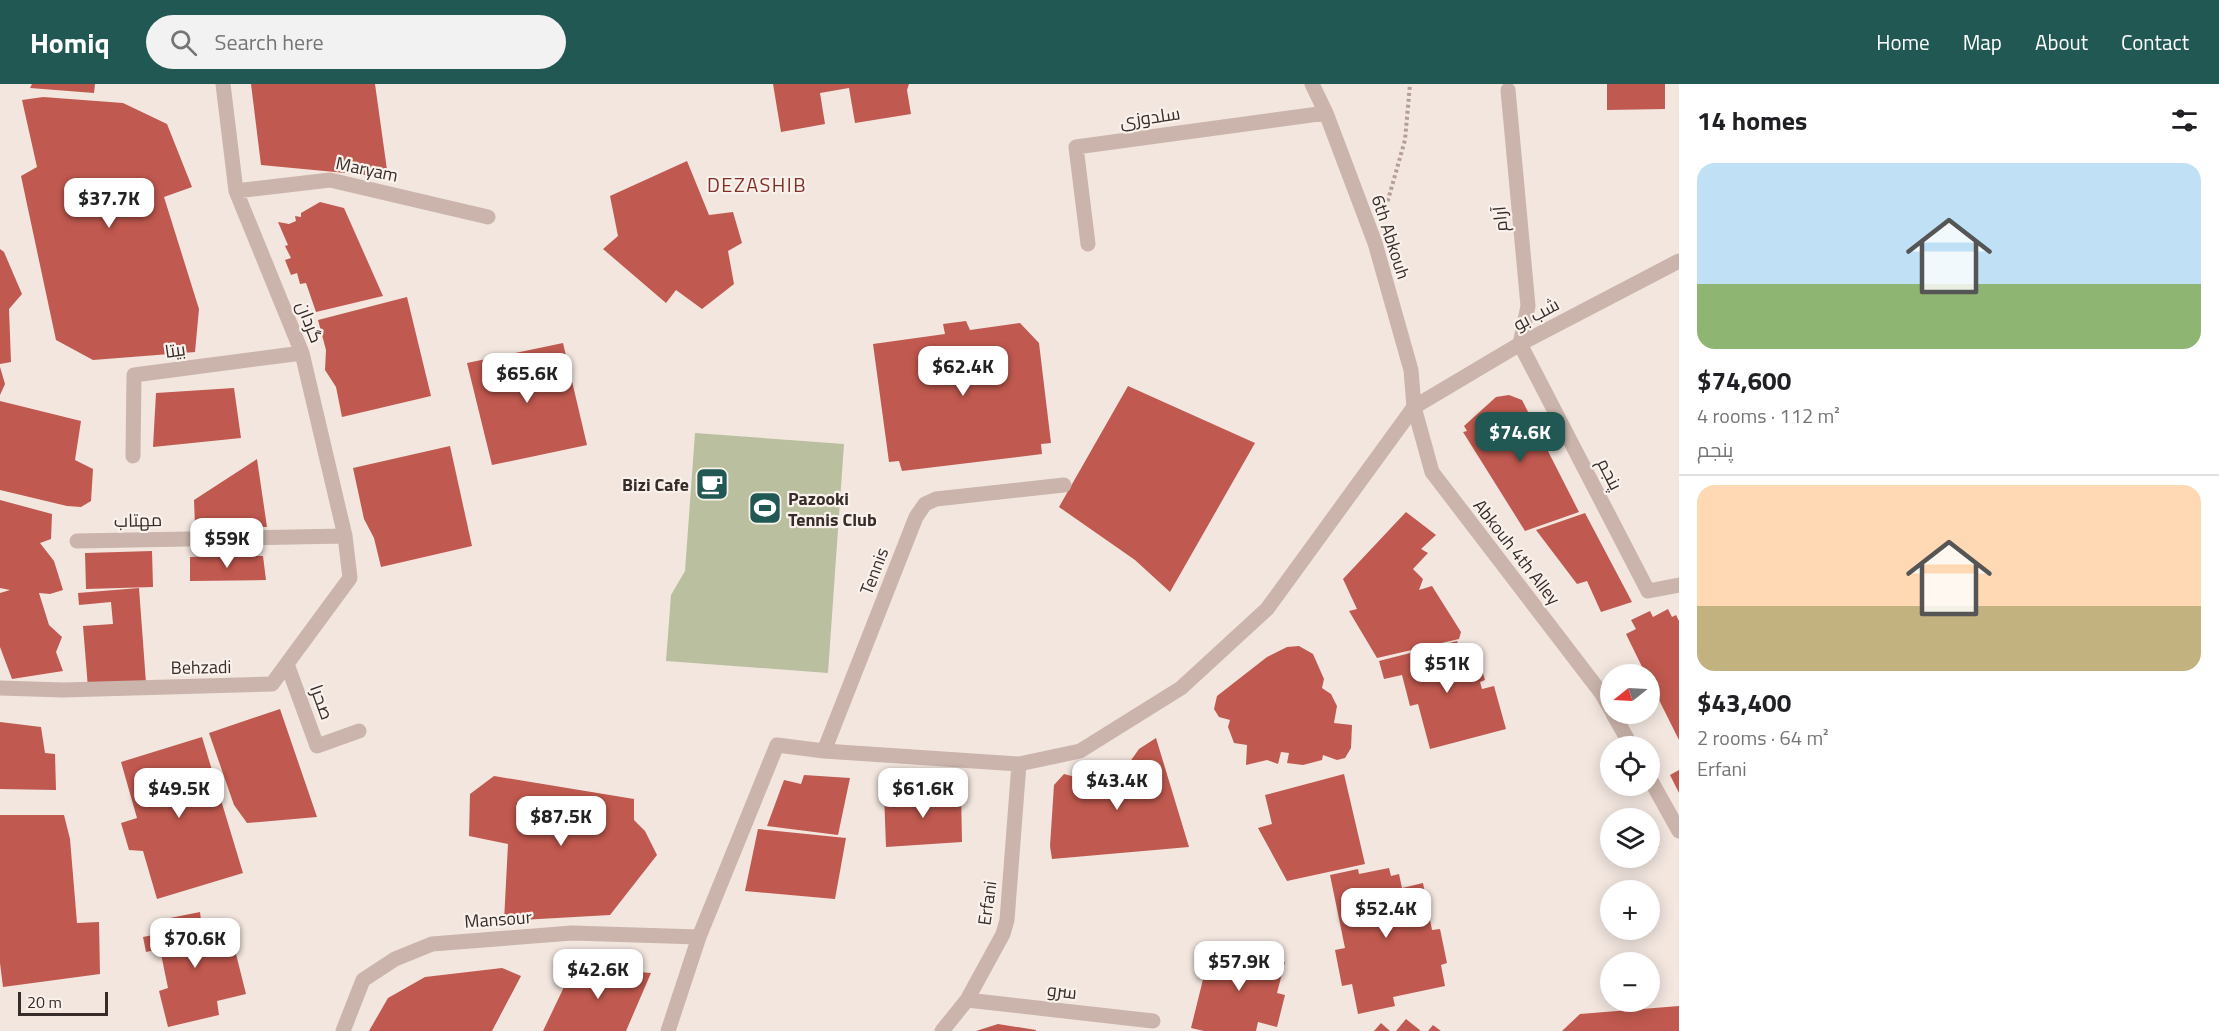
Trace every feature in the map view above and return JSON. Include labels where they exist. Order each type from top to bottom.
[{"type":"street","name":"گردان","points":[[223,84],[236,191],[302,353],[345,536],[350,578]]},
{"type":"street","name":"6th Abkouh","points":[[1312,84],[1326,113],[1375,243],[1411,370],[1414,407]]},
{"type":"street","name":"آرام","points":[[1508,90],[1528,306],[1520,344]]},
{"type":"street","name":"سلدوزی","points":[[1088,244],[1076,147],[1326,113]]},
{"type":"street","name":"Maryam","points":[[236,191],[330,180],[488,217]]},
{"type":"street","name":"شب بو","points":[[1414,407],[1520,344],[1679,261]]},
{"type":"street","name":"پنجم","points":[[1520,344],[1648,591],[1679,585]]},
{"type":"street","name":"بیتا","points":[[134,456],[134,375],[302,353]]},
{"type":"street","name":"Abkouh 4th Alley","points":[[1414,407],[1432,472],[1600,691]]},
{"type":"street","points":[[668,1031],[699,937],[777,745],[825,751],[1019,764],[1080,751],[1181,688],[1267,609],[1414,407]]},
{"type":"street","name":"Tennis","points":[[825,751],[916,517],[925,504],[936,499],[1064,485]]},
{"type":"street","name":"مهتاب","points":[[77,541],[345,536]]},
{"type":"street","name":"Behzadi","points":[[0,688],[63,690],[272,684],[350,578]]},
{"type":"street","name":"صحرا","points":[[287,664],[317,746],[359,731]]},
{"type":"street","name":"Erfani","points":[[942,1031],[967,1000],[1003,934],[1007,920],[1019,764]]},
{"type":"street","points":[[1659,796],[1679,831]]},
{"type":"street","name":"Mansour","points":[[343,1031],[363,980],[394,959],[432,944],[572,933],[699,937]]},
{"type":"street","name":"سرو","points":[[967,1000],[1153,1022]]},
{"type":"path","points":[[1375,243],[1405,140],[1410,84]]},
{"type":"green space","name":"Pazooki Tennis Club","points":[[695,433],[844,444],[828,673],[666,661],[671,595],[685,571]]},
{"type":"building","points":[[32,84],[95,84],[94,93],[30,88]]},
{"type":"building","points":[[251,84],[375,84],[388,177],[261,165]]},
{"type":"building","points":[[773,84],[909,84],[907,90],[911,114],[855,123],[849,88],[820,93],[825,124],[781,132]]},
{"type":"building","points":[[1607,84],[1665,84],[1665,109],[1607,110]]},
{"type":"building","points":[[43,97],[123,103],[167,124],[192,187],[164,197],[199,309],[195,352],[93,360],[56,340],[21,176],[37,167],[22,100]]},
{"type":"building","points":[[687,161],[709,215],[733,212],[742,243],[728,251],[734,284],[702,309],[676,290],[666,303],[603,249],[618,236],[610,196]]},
{"type":"building","points":[[320,202],[344,208],[383,296],[316,312],[306,283],[300,284],[297,273],[291,275],[285,260],[291,258],[285,246],[288,245],[278,222],[289,224],[296,221],[295,216],[301,217],[301,213]]},
{"type":"building","points":[[0,249],[4,252],[22,294],[9,309],[11,362],[0,364]]},
{"type":"building","points":[[407,297],[431,396],[342,417],[336,387],[325,370],[326,350],[318,320]]},
{"type":"building","points":[[966,321],[970,330],[1020,323],[1039,343],[1051,443],[1041,444],[1042,454],[902,471],[899,461],[889,462],[873,344],[945,334],[943,324]]},
{"type":"building","points":[[563,343],[587,445],[492,465],[467,363]]},
{"type":"building","points":[[0,367],[5,384],[0,395]]},
{"type":"building","points":[[1128,386],[1255,443],[1170,592],[1135,560],[1059,507]]},
{"type":"building","points":[[234,388],[241,438],[153,447],[156,393]]},
{"type":"building","points":[[1509,395],[1522,400],[1579,512],[1525,531],[1463,432],[1467,431],[1464,426],[1496,397]]},
{"type":"building","points":[[0,401],[81,421],[75,460],[93,469],[91,501],[81,507],[67,506],[0,490]]},
{"type":"building","points":[[450,446],[472,546],[381,567],[374,538],[364,519],[353,468]]},
{"type":"building","points":[[257,459],[267,527],[195,526],[194,500]]},
{"type":"building","points":[[0,500],[52,514],[51,539],[40,543],[54,561],[63,590],[50,594],[39,593],[49,625],[62,637],[56,652],[63,671],[12,679],[0,647],[0,593],[10,590],[0,588]]},
{"type":"building","points":[[1406,512],[1436,535],[1421,549],[1428,553],[1413,569],[1423,579],[1419,590],[1432,586],[1461,632],[1459,639],[1377,658],[1349,611],[1357,609],[1343,579]]},
{"type":"building","points":[[1585,513],[1632,602],[1601,612],[1587,581],[1577,584],[1536,530]]},
{"type":"building","points":[[152,551],[153,587],[86,589],[85,553]]},
{"type":"building","points":[[263,556],[266,580],[190,581],[190,557]]},
{"type":"building","points":[[139,588],[146,683],[88,688],[83,626],[113,624],[111,602],[79,605],[78,593]]},
{"type":"building","points":[[1668,609],[1672,617],[1676,615],[1679,621],[1679,740],[1660,702],[1660,664],[1641,664],[1626,634],[1636,629],[1631,620],[1650,611],[1653,617]]},
{"type":"building","points":[[1457,641],[1464,661],[1478,657],[1485,680],[1480,682],[1482,689],[1494,686],[1506,729],[1430,749],[1418,704],[1410,706],[1402,675],[1384,679],[1379,661]]},
{"type":"building","points":[[1299,646],[1313,654],[1324,679],[1322,688],[1331,694],[1337,706],[1334,723],[1352,725],[1351,748],[1345,758],[1337,760],[1323,755],[1322,760],[1303,765],[1287,763],[1289,753],[1281,752],[1278,764],[1267,760],[1246,765],[1247,745],[1234,743],[1228,727],[1230,720],[1219,717],[1214,709],[1217,696],[1267,657],[1287,647]]},
{"type":"building","points":[[280,709],[317,817],[247,823],[234,805],[209,733]]},
{"type":"building","points":[[0,722],[41,727],[45,753],[55,754],[56,790],[0,789]]},
{"type":"building","points":[[202,737],[243,873],[157,899],[143,851],[129,850],[121,823],[137,818],[121,762]]},
{"type":"building","points":[[1156,738],[1189,847],[1052,859],[1050,846],[1054,785],[1064,774],[1079,778],[1124,770],[1139,749]]},
{"type":"building","points":[[1679,770],[1679,793],[1670,775]]},
{"type":"building","points":[[1344,774],[1365,864],[1287,881],[1258,828],[1272,824],[1265,795]]},
{"type":"building","points":[[804,775],[850,778],[838,835],[767,826],[784,780],[801,784]]},
{"type":"building","points":[[494,776],[634,799],[634,820],[645,831],[657,855],[610,915],[504,921],[508,844],[469,836],[470,794]]},
{"type":"building","points":[[961,792],[962,842],[886,847],[884,794]]},
{"type":"building","points":[[0,815],[64,815],[70,839],[77,923],[99,922],[100,974],[3,987],[0,963]]},
{"type":"building","points":[[758,829],[846,838],[835,899],[745,891]]},
{"type":"building","points":[[1389,868],[1391,876],[1399,874],[1402,888],[1423,883],[1432,930],[1440,929],[1447,963],[1441,965],[1445,986],[1393,997],[1395,1006],[1358,1014],[1352,984],[1342,986],[1335,950],[1345,948],[1330,875],[1358,869],[1359,874]]},
{"type":"building","points":[[200,912],[203,936],[230,930],[246,994],[217,1001],[219,1015],[168,1027],[159,991],[168,988],[160,949],[146,952],[143,937],[158,934],[155,921]]},
{"type":"building","points":[[1212,943],[1285,962],[1277,993],[1285,995],[1277,1027],[1258,1022],[1256,1031],[1204,1031],[1191,1028]]},
{"type":"building","points":[[574,966],[651,973],[626,1031],[543,1031]]},
{"type":"building","points":[[502,968],[521,976],[492,1031],[369,1031],[388,998],[425,977]]},
{"type":"building","points":[[1679,1006],[1679,1031],[1562,1031],[1580,1014],[1660,1012],[1660,1008]]},
{"type":"building","points":[[1406,1019],[1421,1031],[1396,1031]]},
{"type":"building","points":[[1381,1023],[1390,1031],[1374,1031]]},
{"type":"building","points":[[998,1024],[1036,1030],[1036,1031],[976,1031]]},
{"type":"building","points":[[1433,1025],[1441,1031],[1428,1031]]},
{"type":"place","name":"Bizi Cafe","points":[[712,484]]},
{"type":"place","name":"Pazooki Tennis Club","points":[[765,508]]},
{"type":"district","name":"DEZASHIB","points":[[757,184]]}]
